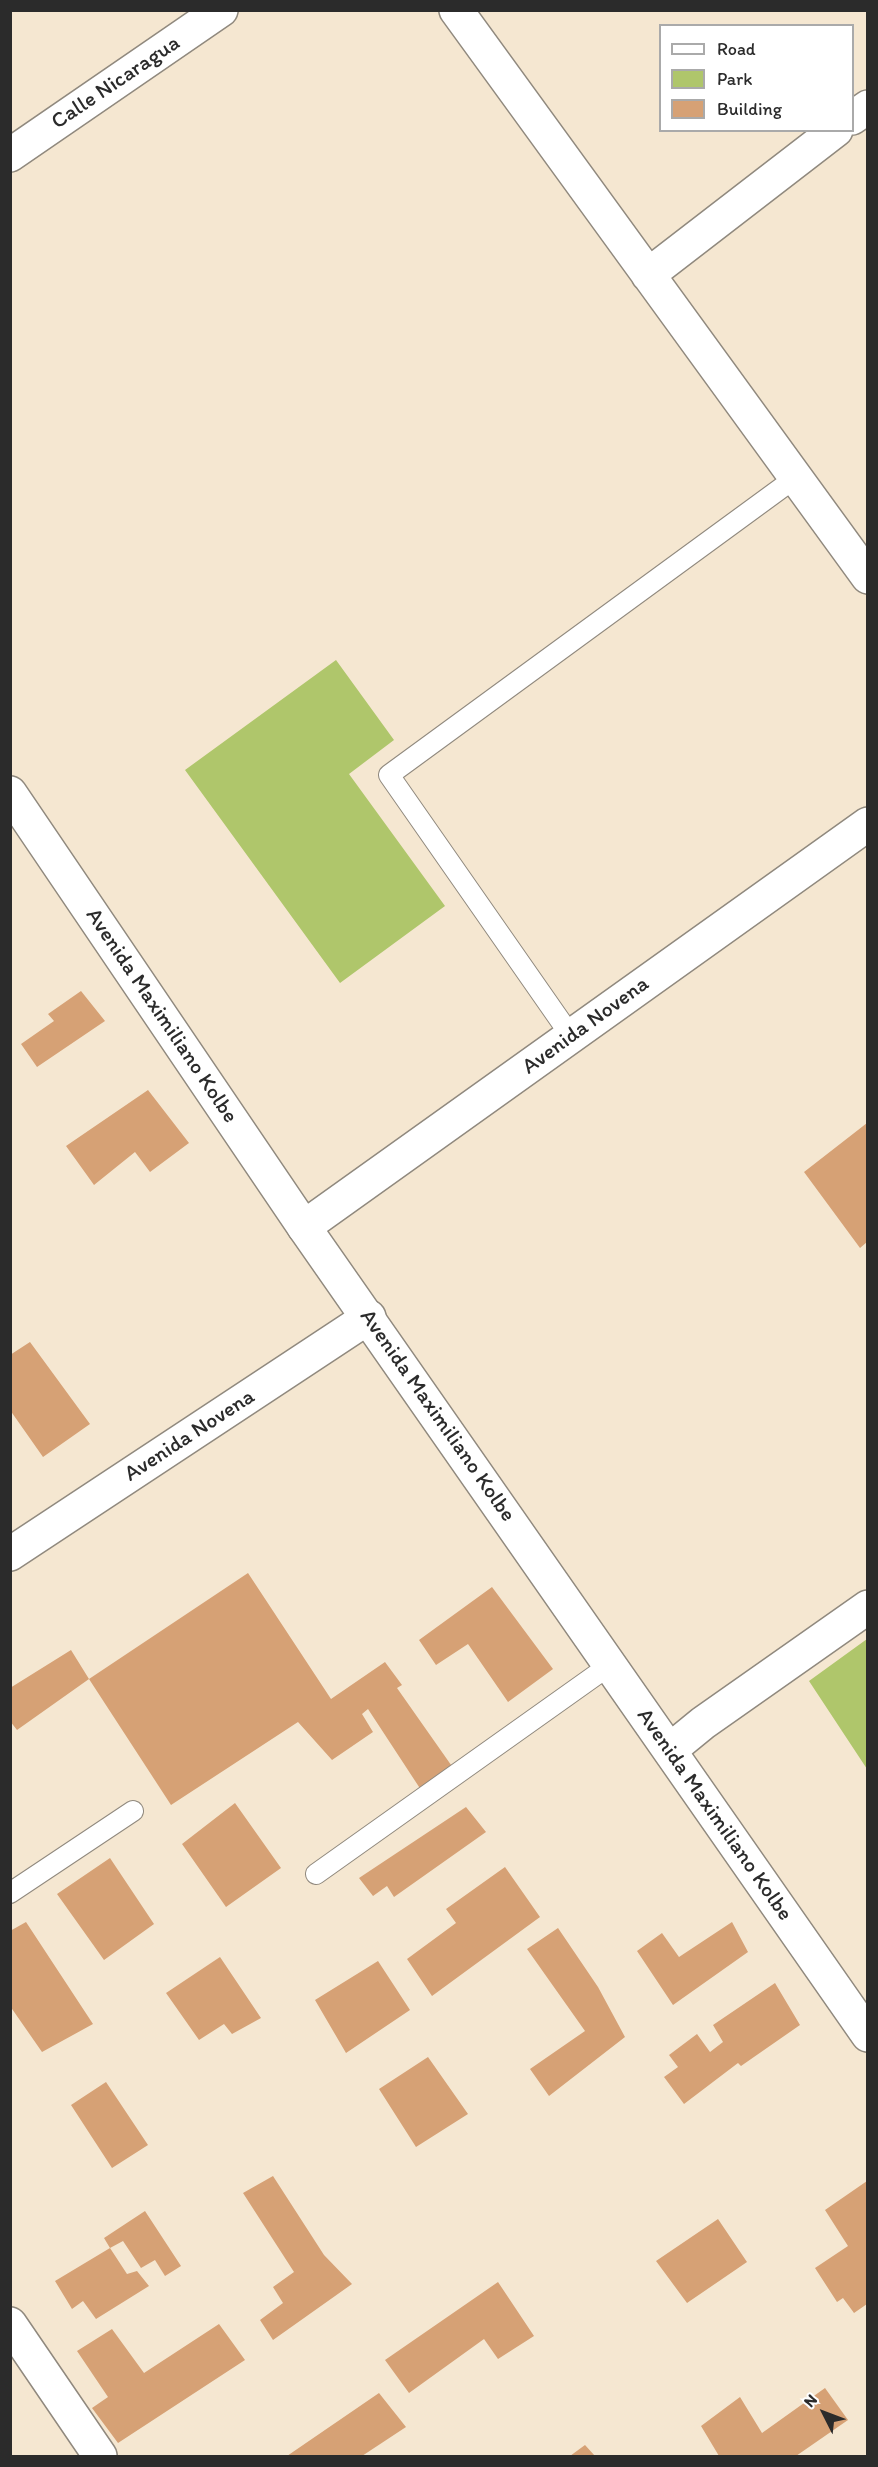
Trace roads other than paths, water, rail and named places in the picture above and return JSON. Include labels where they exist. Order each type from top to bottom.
[{"type":"street","name":"Calle Nicaragua","points":[[10,155],[221,10]]},
{"type":"street","points":[[456,10],[867,577]]},
{"type":"street","points":[[854,116],[867,106]]},
{"type":"street","points":[[648,275],[833,132]]},
{"type":"street","name":"Avenida Maximiliano Kolbe","points":[[10,794],[304,1227],[369,1317],[867,2035]]},
{"type":"street","name":"Avenida Novena","points":[[304,1227],[866,829]]},
{"type":"street","name":"Avenida Novena","points":[[10,1554],[369,1317]]},
{"type":"street","points":[[670,1750],[703,1723],[867,1607]]},
{"type":"street","points":[[10,2324],[100,2457]]},
{"type":"lane","points":[[571,1036],[389,775],[795,478]]},
{"type":"lane","points":[[316,1874],[610,1665]]},
{"type":"lane","points":[[10,1893],[133,1811]]}]
